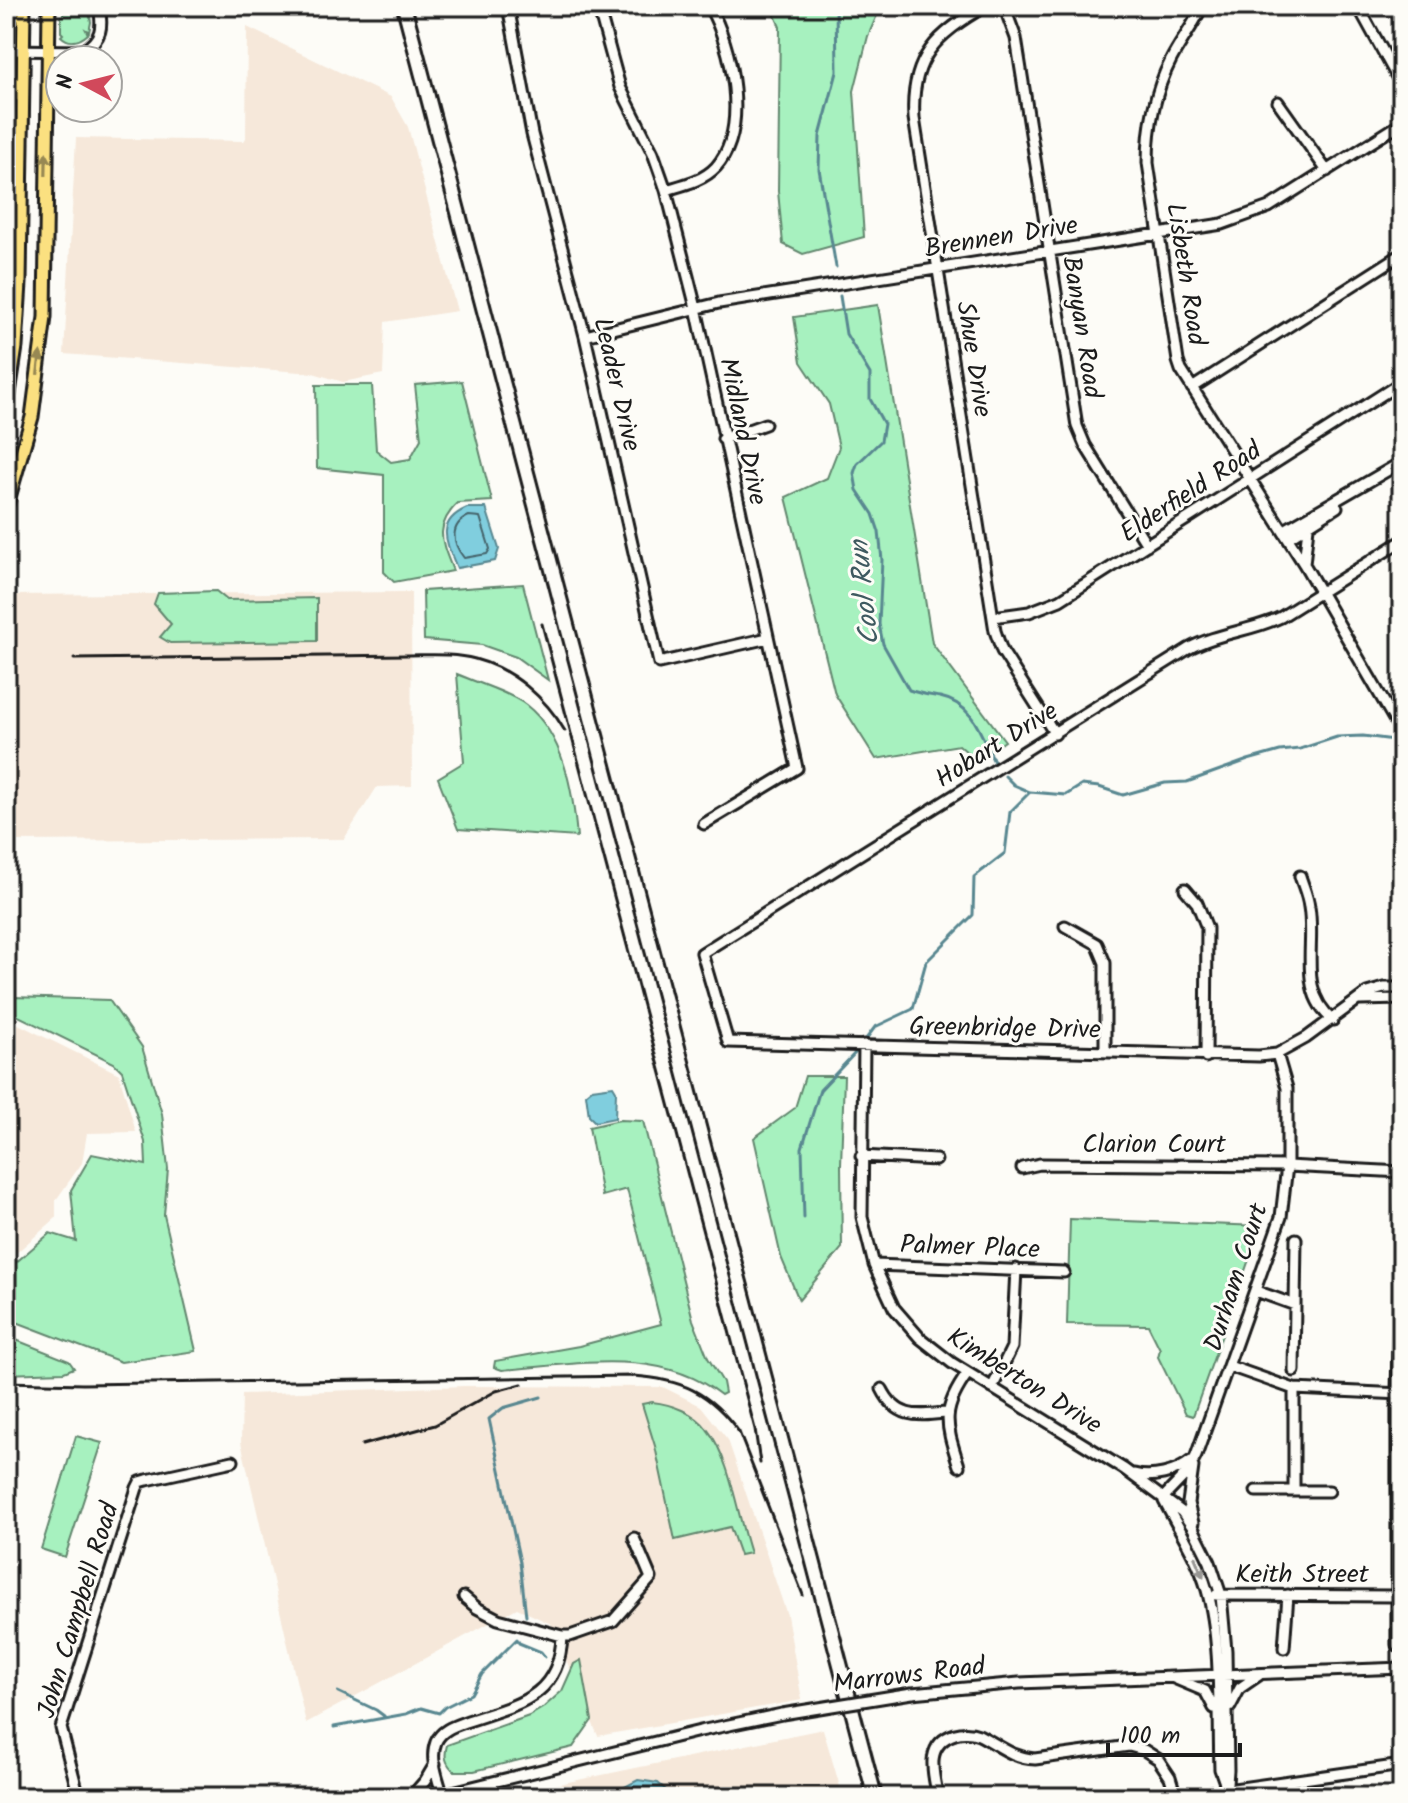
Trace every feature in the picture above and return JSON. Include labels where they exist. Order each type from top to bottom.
[{"type":"main road","points":[[6,30],[22,6]]},
{"type":"main road","points":[[6,413],[18,319],[22,6]]},
{"type":"main road","points":[[48,44],[49,6]]},
{"type":"main road","points":[[6,68],[22,100]]},
{"type":"main road","points":[[6,508],[32,417],[45,317],[47,124]]},
{"type":"street","points":[[93,44],[102,31],[99,6]]},
{"type":"street","name":"Leader Drive","points":[[508,6],[532,134],[585,336],[659,663],[768,638]]},
{"type":"street","name":"Midland Drive","points":[[598,6],[620,87],[653,153],[666,190],[696,308],[797,768],[704,824]]},
{"type":"street","points":[[666,190],[705,176],[716,166],[731,141],[735,119],[730,62],[719,23],[709,6]]},
{"type":"street","name":"Shue Drive","points":[[986,6],[958,21],[937,39],[922,63],[914,90],[914,118],[993,617],[1002,651],[1055,734]]},
{"type":"street","name":"Banyan Road","points":[[1004,6],[1016,38],[1080,434],[1147,545]]},
{"type":"street","name":"Lisbeth Road","points":[[1202,6],[1170,61],[1151,116],[1148,163],[1176,352],[1181,370],[1322,593],[1402,733]]},
{"type":"street","points":[[1358,6],[1402,86]]},
{"type":"street","points":[[6,50],[44,52]]},
{"type":"street","points":[[1278,102],[1327,171]]},
{"type":"street","name":"Brennen Drive","points":[[585,336],[696,308],[1222,224],[1253,214],[1402,123]]},
{"type":"street","points":[[1192,388],[1402,254]]},
{"type":"street","name":"Elderfield Road","points":[[993,617],[1029,612],[1060,600],[1402,382]]},
{"type":"street","points":[[723,439],[765,424]]},
{"type":"street","points":[[1286,535],[1402,462]]},
{"type":"street","points":[[1286,535],[1308,527],[1369,483]]},
{"type":"street","points":[[1304,564],[1308,527]]},
{"type":"street","name":"Hobart Drive","points":[[702,953],[1188,649],[1213,637],[1262,625],[1322,593],[1402,541]]},
{"type":"street","points":[[1300,876],[1310,907],[1312,988],[1323,1012],[1333,1020]]},
{"type":"street","points":[[1185,889],[1197,903],[1207,928],[1206,1057]]},
{"type":"street","points":[[1065,926],[1097,944],[1105,963],[1105,1051]]},
{"type":"street","name":"Greenbridge Drive","points":[[702,953],[728,1042],[1105,1051],[1206,1057],[1277,1054],[1333,1020],[1356,1000],[1384,988],[1402,988]]},
{"type":"street","points":[[1356,1000],[1402,999]]},
{"type":"street","name":"Kimberton Drive","points":[[864,1045],[862,1217],[874,1265],[894,1308],[937,1353],[1129,1473],[1188,1518],[1210,1562],[1221,1595],[1222,1674]]},
{"type":"street","name":"Durham Court","points":[[1163,1498],[1187,1473],[1196,1456],[1281,1217],[1287,1166],[1287,1088],[1277,1054]]},
{"type":"street","points":[[861,1156],[936,1160]]},
{"type":"street","name":"Clarion Court","points":[[1022,1168],[1040,1164],[1287,1166],[1402,1172]]},
{"type":"street","points":[[1397,1645],[1402,1182]]},
{"type":"street","points":[[1294,1371],[1296,1239]]},
{"type":"street","name":"Palmer Place","points":[[874,1265],[1064,1272]]},
{"type":"street","points":[[992,1388],[1012,1347],[1016,1269]]},
{"type":"street","points":[[1256,1291],[1295,1305]]},
{"type":"street","points":[[1229,1366],[1294,1389],[1400,1394]]},
{"type":"street","points":[[959,1466],[948,1433],[946,1413],[957,1388],[968,1373]]},
{"type":"street","points":[[882,1389],[892,1406],[905,1413],[946,1413]]},
{"type":"street","points":[[1294,1389],[1294,1491]]},
{"type":"street","points":[[1129,1473],[1141,1476],[1171,1472],[1196,1456]]},
{"type":"street","points":[[1196,1456],[1188,1503],[1197,1535]]},
{"type":"street","name":"John Campbell Road","points":[[79,1797],[61,1728],[137,1488],[140,1482],[147,1480],[233,1461]]},
{"type":"street","points":[[1256,1491],[1329,1491]]},
{"type":"street","name":"Kimberton Drive","points":[[1163,1498],[1196,1560],[1209,1596],[1222,1674]]},
{"type":"street","points":[[464,1597],[498,1619],[562,1636],[590,1631],[613,1621],[651,1578],[634,1538]]},
{"type":"street","points":[[1284,1648],[1288,1595]]},
{"type":"street","name":"Keith Street","points":[[1209,1596],[1396,1596]]},
{"type":"street","points":[[439,1796],[436,1740],[447,1729],[518,1704],[546,1686],[558,1667],[562,1636]]},
{"type":"street","name":"Marrows Road","points":[[439,1796],[687,1734],[782,1714],[912,1693],[1019,1683],[1402,1668]]},
{"type":"street","points":[[1223,1723],[1235,1693],[1262,1673]]},
{"type":"street","points":[[1222,1674],[1220,1769],[1226,1790]]},
{"type":"street","points":[[1171,1677],[1205,1691],[1223,1723]]},
{"type":"street","points":[[938,1797],[932,1766],[936,1746],[945,1737],[961,1732],[976,1733],[1020,1759],[1129,1746],[1158,1759],[1170,1777],[1177,1797],[1402,1765],[1401,1797]]},
{"type":"street","points":[[411,1797],[435,1764]]},
{"type":"street","points":[[470,1797],[478,1786]]},
{"type":"shaded area","points":[[247,27],[391,97],[408,127],[457,311],[385,322],[383,374],[343,382],[313,373],[64,354],[76,138],[244,141]]},
{"type":"shaded area","points":[[411,592],[412,786],[377,787],[344,839],[6,841],[6,595]]},
{"type":"shaded area","points":[[6,1018],[119,1074],[136,1132],[87,1133],[82,1163],[56,1200],[56,1218],[6,1262]]},
{"type":"shaded area","points":[[465,1386],[663,1387],[701,1406],[728,1440],[787,1615],[802,1700],[598,1736],[551,1624],[517,1608],[306,1723],[241,1442],[242,1394]]},
{"type":"shaded area","points":[[823,1729],[843,1797],[496,1797]]},
{"type":"green space","points":[[63,6],[88,6],[91,22],[85,37],[71,41],[61,36]]},
{"type":"green space","points":[[771,6],[881,6],[868,36],[854,91],[864,237],[803,254],[783,244],[778,191],[780,27]]},
{"type":"green space","points":[[878,305],[932,643],[1005,741],[977,761],[959,745],[876,759],[835,694],[786,497],[827,478],[839,447],[829,404],[801,362],[794,317]]},
{"type":"green space","points":[[462,381],[492,501],[458,503],[445,520],[443,543],[453,571],[394,582],[384,572],[384,475],[317,468],[316,385],[372,385],[376,450],[391,462],[410,459],[421,439],[415,385]]},
{"type":"green space","points":[[523,584],[548,680],[516,657],[482,645],[424,640],[423,591]]},
{"type":"green space","points":[[216,591],[227,600],[317,598],[317,641],[170,643],[160,637],[171,624],[154,604],[158,593]]},
{"type":"green space","points":[[457,674],[511,696],[539,717],[558,748],[564,765],[573,801],[577,837],[458,829],[438,778],[464,762]]},
{"type":"green space","points":[[12,997],[109,1000],[142,1047],[162,1114],[168,1169],[164,1215],[196,1351],[121,1362],[6,1318],[6,1271],[50,1233],[76,1241],[71,1190],[92,1154],[146,1165],[145,1142],[122,1071],[114,1063],[6,1010],[6,1001]]},
{"type":"green space","points":[[805,1076],[844,1076],[842,1248],[799,1300],[781,1257],[754,1138],[795,1108]]},
{"type":"green space","points":[[620,1120],[643,1121],[693,1320],[708,1358],[723,1382],[725,1393],[721,1395],[697,1380],[644,1364],[587,1363],[502,1370],[494,1367],[495,1361],[579,1346],[661,1324],[627,1189],[602,1196],[589,1127]]},
{"type":"green space","points":[[1070,1219],[1261,1226],[1193,1416],[1186,1414],[1158,1357],[1160,1349],[1148,1325],[1067,1324]]},
{"type":"green space","points":[[6,1336],[69,1361],[74,1368],[64,1372],[6,1374]]},
{"type":"green space","points":[[652,1402],[690,1414],[702,1423],[715,1441],[728,1471],[750,1553],[740,1555],[730,1527],[675,1540],[655,1446],[642,1404]]},
{"type":"green space","points":[[76,1436],[102,1443],[65,1557],[41,1549]]},
{"type":"green space","points":[[581,1660],[592,1720],[573,1747],[474,1771],[454,1771],[451,1768],[446,1759],[447,1745],[529,1716],[544,1707],[562,1691],[574,1664]]},
{"type":"water","points":[[467,508],[486,508],[499,549],[495,561],[457,568],[447,541],[447,526],[450,520]]},
{"type":"water","points":[[613,1086],[616,1091],[615,1118],[595,1122],[589,1116],[586,1094],[592,1089]]},
{"type":"water","points":[[638,1780],[658,1783],[674,1797],[603,1797],[611,1789],[617,1796],[619,1790]]},
{"type":"waterway","name":"Cool Run","points":[[836,6],[837,72],[820,136],[819,169],[836,267]]},
{"type":"waterway","name":"Cool Run","points":[[840,296],[846,334],[870,374],[870,399],[884,424],[881,441],[857,464],[854,473],[857,490],[873,514],[879,532],[882,560],[879,624],[883,644],[909,690],[952,701],[969,714],[994,762]]},
{"type":"waterway","name":"Cool Run","points":[[1005,776],[1014,785],[1030,792],[1066,795],[1082,785],[1123,795],[1165,783],[1187,782],[1248,760],[1337,737],[1394,740]]},
{"type":"waterway","points":[[866,1039],[875,1027],[913,1009],[926,962],[973,915],[974,877],[1005,853],[1010,812],[1030,792]]},
{"type":"waterway","points":[[804,1218],[802,1148],[820,1090],[856,1052]]},
{"type":"waterway","points":[[526,1616],[520,1562],[489,1419],[503,1408],[541,1397]]},
{"type":"waterway","points":[[334,1727],[406,1714],[421,1708],[439,1713],[471,1694],[482,1674],[517,1639],[545,1657]]},
{"type":"waterway","points":[[338,1692],[384,1716]]},
{"type":"railway","points":[[396,6],[867,1797]]},
{"type":"railway","points":[[412,6],[883,1797]]},
{"type":"railway","points":[[542,624],[755,1429],[760,1463]]},
{"type":"railway","points":[[74,659],[458,656],[489,664],[515,677],[538,696],[565,731]]},
{"type":"railway","points":[[6,1382],[83,1384],[633,1376],[666,1380],[705,1397],[739,1432],[803,1595]]},
{"type":"railway","points":[[362,1445],[435,1425],[496,1391],[522,1384]]}]
